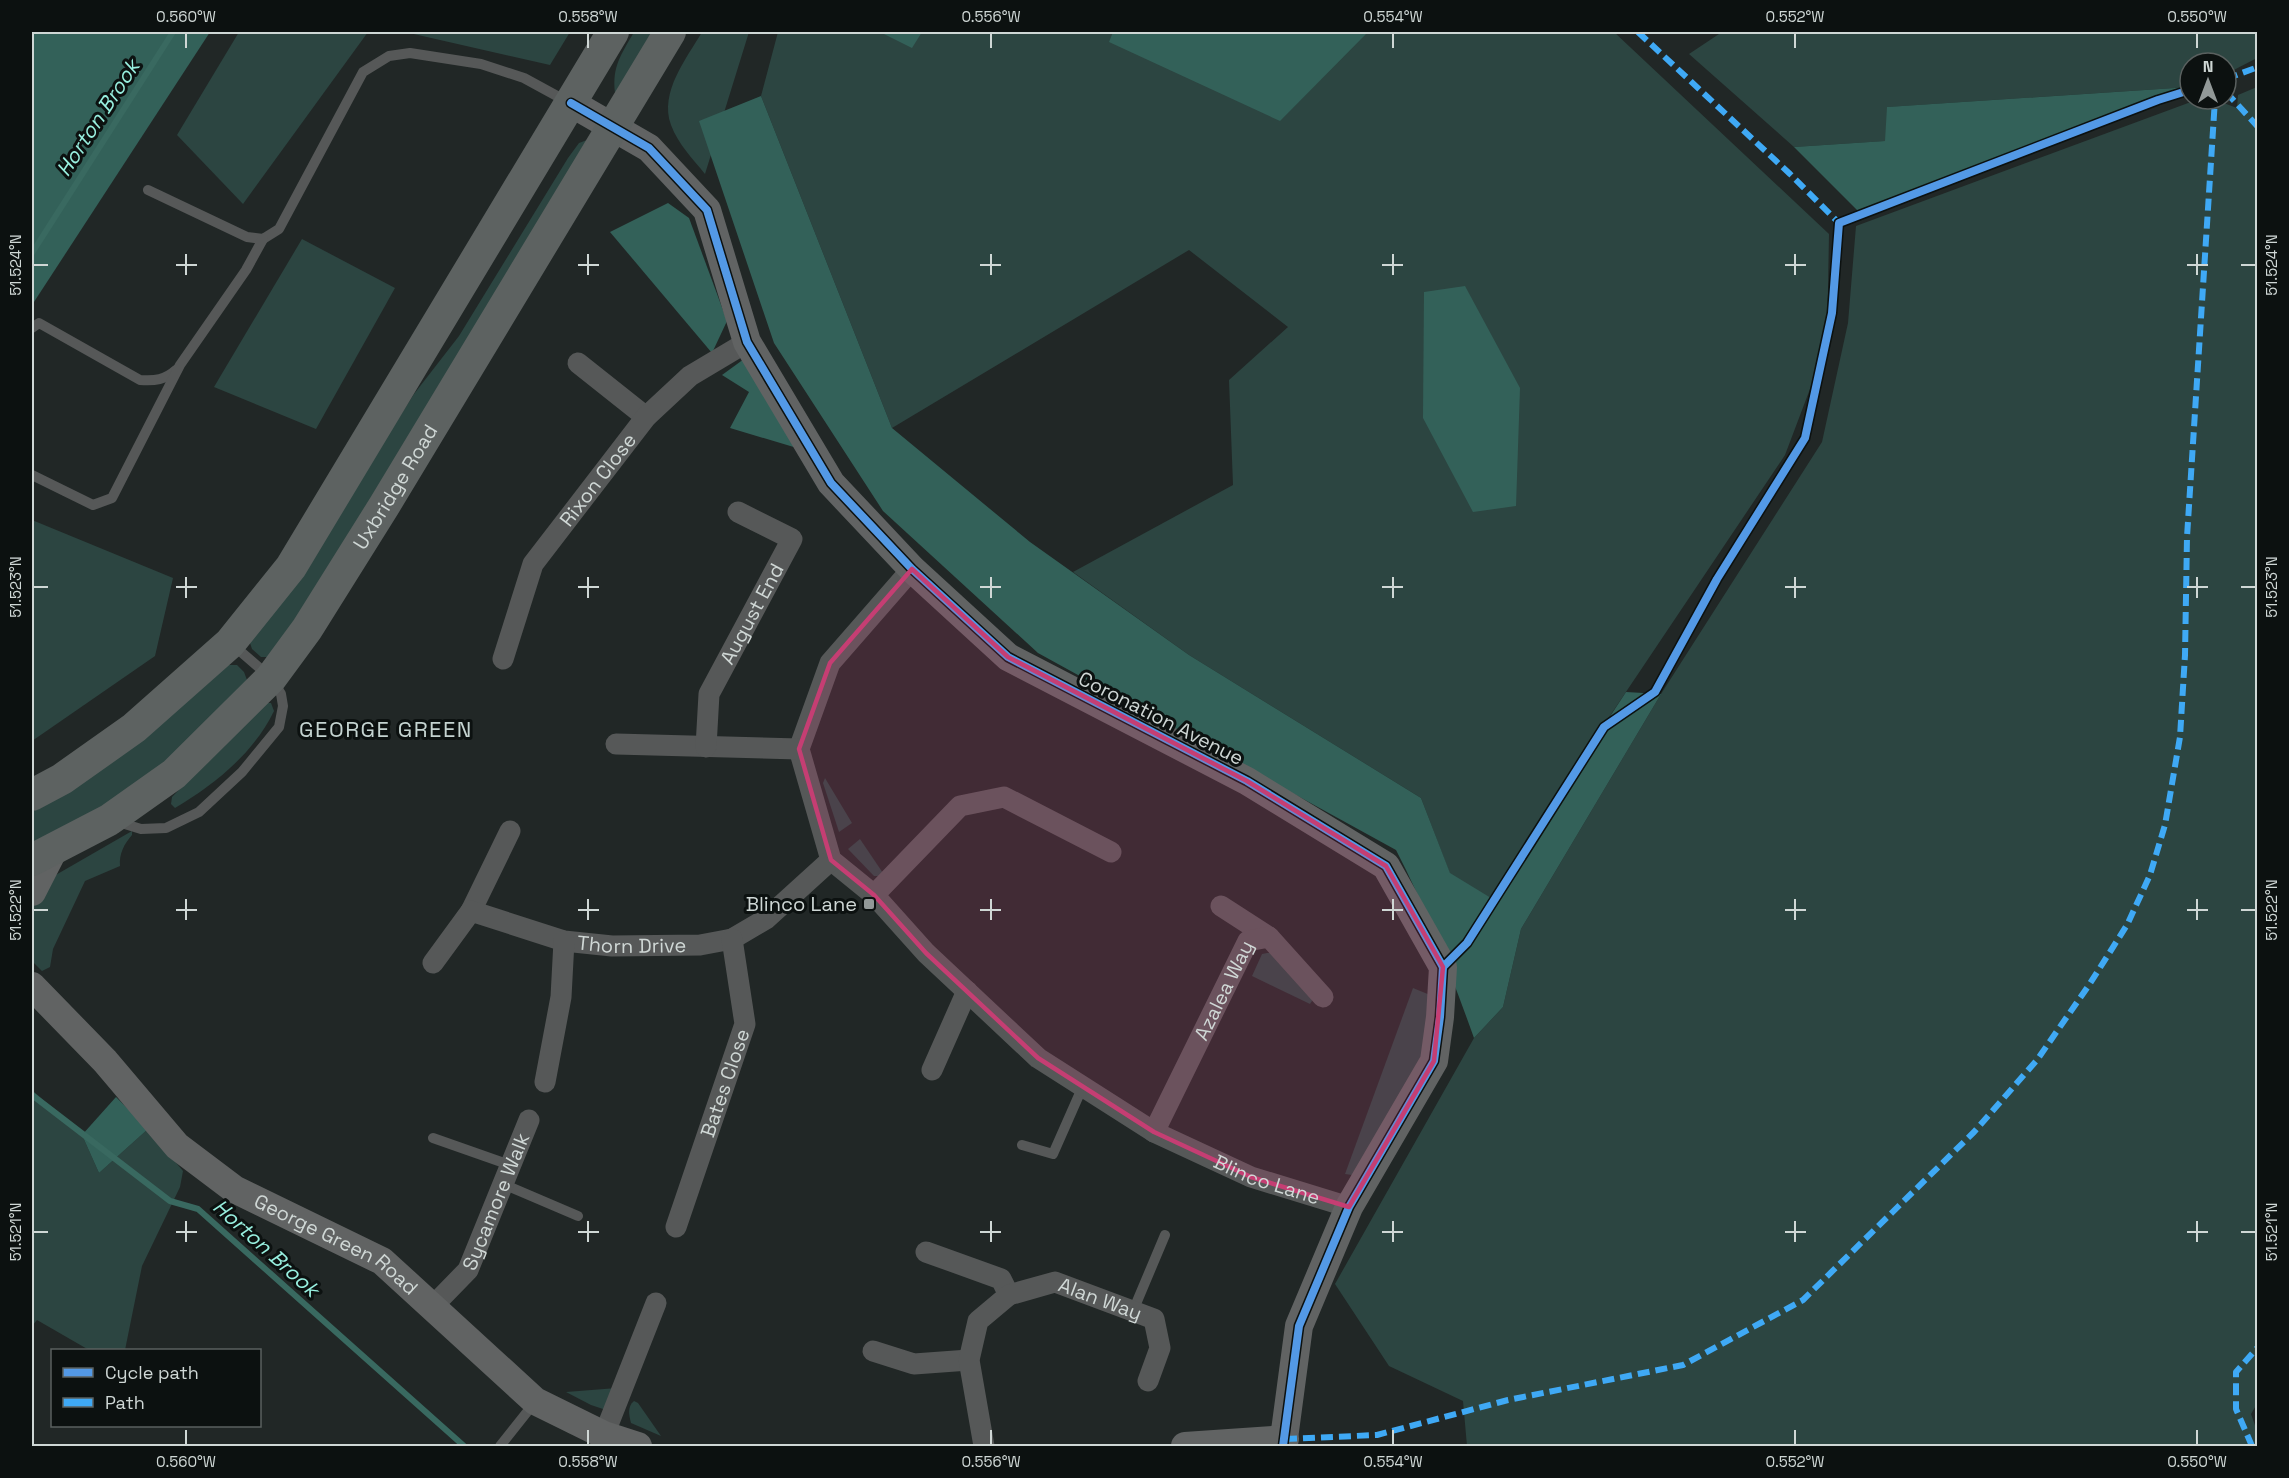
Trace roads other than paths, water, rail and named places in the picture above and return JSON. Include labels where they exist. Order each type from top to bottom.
[{"type":"main road","points":[[32,795],[62,779],[134,728],[230,643],[291,567],[613,32]]},
{"type":"main road","name":"Uxbridge Road","points":[[43,855],[109,820],[174,774],[271,678],[307,629],[384,506],[669,32]]},
{"type":"street","name":"Coronation Avenue","points":[[571,103],[649,148],[707,210],[747,342],[831,483],[912,569],[1008,657],[1247,781],[1386,866],[1443,967],[1434,1061],[1349,1208],[1299,1326],[1284,1443]]},
{"type":"street","name":"Rixon Close","points":[[503,660],[532,564],[646,417],[690,376],[747,342]]},
{"type":"street","points":[[578,363],[646,417]]},
{"type":"street","name":"August End","points":[[706,747],[710,694],[792,539],[738,513]]},
{"type":"street","points":[[831,860],[799,749],[830,663],[912,569]]},
{"type":"street","points":[[616,744],[799,749]]},
{"type":"street","points":[[874,896],[960,806],[1004,797],[1111,852]]},
{"type":"street","points":[[433,963],[471,911],[510,831]]},
{"type":"street","points":[[32,892],[43,855]]},
{"type":"street","name":"Blinco Lane","points":[[831,860],[874,896],[926,953],[1038,1058],[1154,1132],[1251,1177],[1349,1208]]},
{"type":"street","name":"Thorn Drive","points":[[471,911],[564,941],[612,946],[700,945],[732,939],[766,919],[831,860]]},
{"type":"street","points":[[1221,906],[1269,937]]},
{"type":"street","name":"Azalea Way","points":[[1154,1132],[1248,941],[1269,937],[1323,997]]},
{"type":"street","name":"Bates Close","points":[[676,1227],[746,1024],[732,939]]},
{"type":"street","points":[[545,1082],[561,997],[564,941]]},
{"type":"street","name":"George Green Road","points":[[32,986],[105,1061],[177,1146],[234,1189],[382,1261],[535,1401],[604,1435],[638,1446]]},
{"type":"street","points":[[932,1071],[967,991]]},
{"type":"street","name":"Sycamore Walk","points":[[433,1306],[468,1270],[528,1120]]},
{"type":"street","points":[[926,1252],[1001,1279],[1009,1294]]},
{"type":"street","name":"Alan Way","points":[[984,1446],[969,1360],[978,1321],[1009,1294],[1055,1282],[1154,1319],[1160,1348],[1148,1381]]},
{"type":"street","points":[[604,1435],[656,1303]]},
{"type":"street","points":[[873,1351],[914,1364],[969,1360]]},
{"type":"street","points":[[1185,1446],[1284,1443]]},
{"type":"lane","points":[[32,328],[39,323],[140,380],[156,381],[171,375],[246,270],[263,239],[279,229],[363,72],[389,56],[410,53],[481,64],[524,78],[571,103]]},
{"type":"lane","points":[[148,190],[247,237],[263,239]]},
{"type":"lane","points":[[32,475],[93,505],[112,498],[180,365]]},
{"type":"lane","points":[[109,820],[141,829],[165,828],[198,812],[242,772],[279,728],[283,706],[281,694],[271,678],[230,643]]},
{"type":"lane","points":[[1022,1145],[1053,1154],[1083,1086]]},
{"type":"lane","points":[[433,1138],[507,1175],[578,1216]]},
{"type":"lane","points":[[1133,1311],[1165,1235]]},
{"type":"lane","points":[[500,1446],[535,1401]]},
{"type":"waterway","name":"Horton Brook","points":[[32,253],[173,32]]},
{"type":"waterway","name":"Horton Brook","points":[[32,1095],[170,1201],[198,1209],[464,1446]]},
{"type":"place","name":"Blinco Lane","points":[[869,904]]},
{"type":"district","name":"GEORGE GREEN","points":[[386,729]]}]
